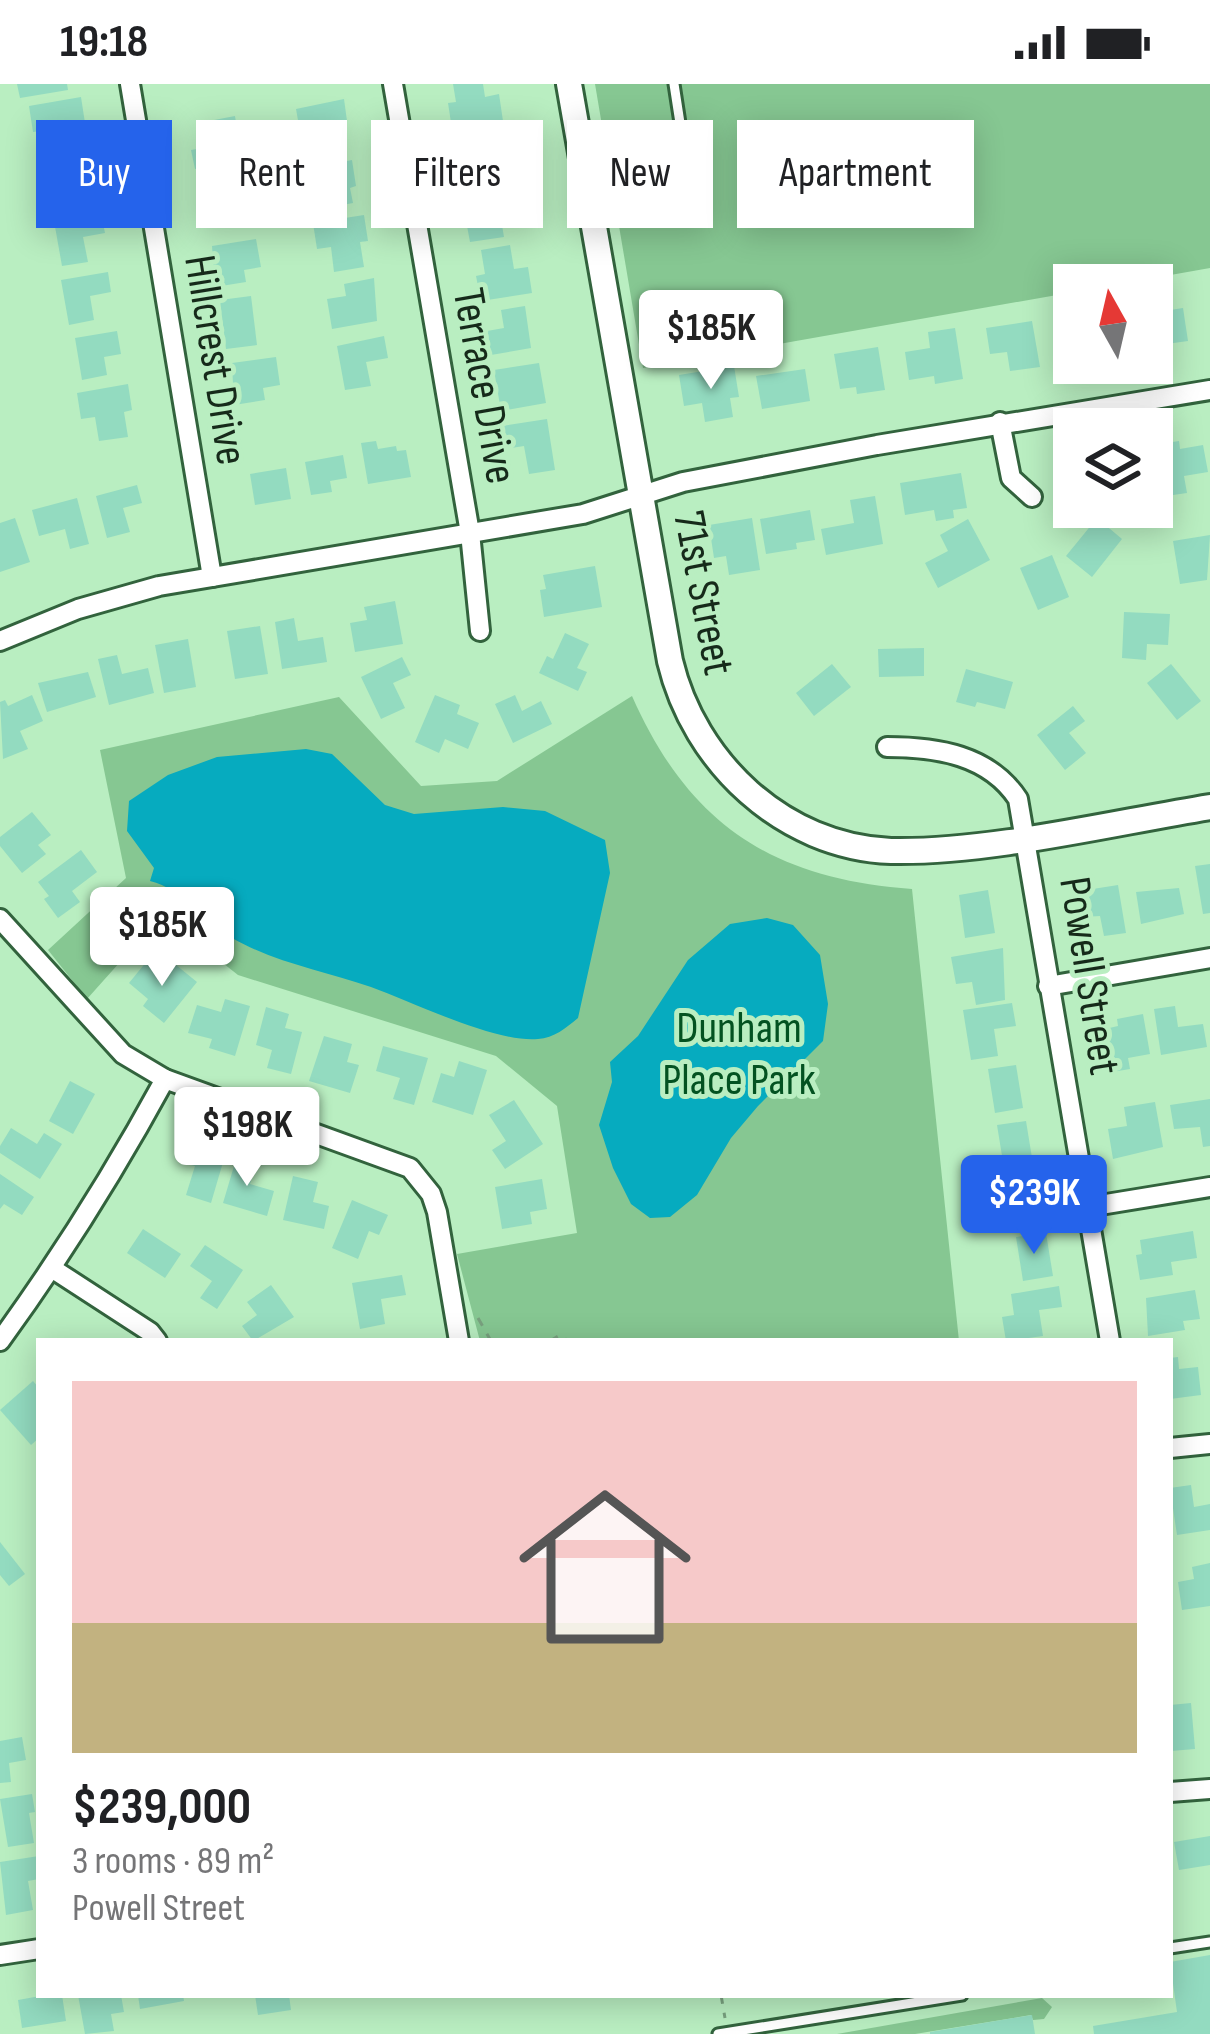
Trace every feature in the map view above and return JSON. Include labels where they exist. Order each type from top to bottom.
[{"type":"street","name":"Hillcrest Drive","points":[[130,84],[212,577]]},
{"type":"street","name":"Terrace Drive","points":[[393,84],[470,533],[480,631]]},
{"type":"street","points":[[569,84],[641,495],[683,482],[1000,422],[1210,390]]},
{"type":"street","points":[[1000,422],[1012,478],[1032,497]]},
{"type":"street","name":"71st Street","points":[[0,641],[107,600],[212,577],[583,514],[641,495],[676,689],[695,732],[715,759],[759,801],[804,829],[886,851],[935,849],[1210,806]]},
{"type":"street","name":"Powell Street","points":[[887,747],[925,747],[988,767],[1006,780],[1018,799],[1110,1338]]},
{"type":"street","points":[[0,919],[123,1054],[165,1079],[410,1168],[437,1212],[458,1338]]},
{"type":"street","points":[[1048,986],[1210,958]]},
{"type":"street","points":[[0,1341],[110,1179],[165,1079]]},
{"type":"street","points":[[1088,1207],[1210,1187]]},
{"type":"street","points":[[52,1269],[155,1338]]},
{"type":"street","points":[[1173,1448],[1210,1444]]},
{"type":"street","points":[[1173,1792],[1210,1790]]},
{"type":"street","points":[[0,1955],[36,1949]]},
{"type":"lane","points":[[674,84],[680,120]]},
{"type":"lane","points":[[1173,1948],[1210,1942]]},
{"type":"lane","points":[[723,2033],[943,1998]]},
{"type":"path","points":[[478,1318],[489,1338]]},
{"type":"path","points":[[721,1998],[723,2033]]},
{"type":"green space","points":[[595,84],[1210,84],[1210,268],[1173,275],[1173,264],[1053,264],[1053,296],[643,368],[619,228],[713,228],[713,120],[601,120]]},
{"type":"green space","name":"Dunham Place Park","points":[[632,696],[680,779],[741,837],[777,858],[818,873],[912,889],[959,1338],[479,1338],[457,1254],[577,1233],[557,1106],[496,1056],[238,975],[162,915],[87,999],[48,950],[126,878],[100,750],[339,697],[421,786],[497,781]]},
{"type":"green space","points":[[1042,1998],[1052,2007],[1044,2019],[1033,2020],[1031,2015],[915,2034],[837,2034]]},
{"type":"water","points":[[306,749],[332,754],[385,805],[414,814],[503,807],[545,811],[605,840],[610,873],[578,1018],[555,1035],[538,1039],[477,1028],[249,947],[173,891],[150,881],[154,868],[127,831],[129,801],[168,775],[217,757]]},
{"type":"water","points":[[767,918],[793,925],[820,955],[828,1004],[823,1041],[731,1138],[697,1195],[670,1217],[650,1218],[631,1204],[599,1125],[612,1082],[610,1062],[638,1036],[688,960],[730,924]]},
{"type":"building","points":[[17,84],[67,84],[68,90],[20,98]]},
{"type":"building","points":[[453,84],[483,84],[485,97],[499,94],[503,120],[451,120],[448,103],[456,102]]},
{"type":"building","points":[[81,97],[85,120],[36,120],[33,132],[29,106]]},
{"type":"building","points":[[344,99],[347,120],[298,120],[296,109]]},
{"type":"building","points":[[352,160],[356,186],[350,188],[353,203],[347,204],[347,161]]},
{"type":"building","points":[[364,215],[368,241],[360,242],[364,267],[334,272],[331,247],[317,249],[314,228],[347,228],[347,218]]},
{"type":"building","points":[[55,228],[104,228],[105,233],[83,237],[88,262],[62,266]]},
{"type":"building","points":[[467,228],[502,228],[504,237],[470,242]]},
{"type":"building","points":[[256,239],[261,267],[244,270],[246,282],[215,287],[212,246]]},
{"type":"building","points":[[510,245],[514,269],[528,267],[532,293],[481,301],[476,276],[485,274],[481,250]]},
{"type":"building","points":[[108,272],[111,292],[90,296],[94,320],[69,325],[61,280]]},
{"type":"building","points":[[374,278],[377,321],[332,329],[327,299],[346,296],[344,284]]},
{"type":"building","points":[[251,296],[257,345],[226,349],[220,300]]},
{"type":"building","points":[[525,306],[531,348],[491,355],[487,331],[504,328],[501,310]]},
{"type":"building","points":[[1183,308],[1188,341],[1173,343],[1173,310]]},
{"type":"building","points":[[1032,321],[1040,367],[1010,371],[1007,352],[990,354],[986,328]]},
{"type":"building","points":[[955,328],[963,379],[935,384],[934,376],[909,380],[905,352],[930,348],[928,332]]},
{"type":"building","points":[[117,331],[121,354],[104,357],[107,375],[82,380],[75,338]]},
{"type":"building","points":[[384,336],[388,358],[366,362],[371,386],[345,390],[337,346]]},
{"type":"building","points":[[878,347],[885,390],[857,394],[856,387],[840,389],[834,354]]},
{"type":"building","points":[[276,357],[280,385],[263,388],[265,400],[234,405],[232,363]]},
{"type":"building","points":[[539,363],[546,403],[501,411],[494,370]]},
{"type":"building","points":[[734,366],[739,397],[730,398],[733,417],[705,422],[702,403],[684,406],[679,375]]},
{"type":"building","points":[[805,369],[810,401],[762,409],[756,376]]},
{"type":"building","points":[[128,384],[132,410],[124,412],[128,437],[99,441],[95,417],[81,419],[77,393]]},
{"type":"building","points":[[547,419],[555,470],[529,474],[524,446],[505,449],[502,426]]},
{"type":"building","points":[[376,441],[378,449],[396,446],[397,451],[406,450],[411,477],[368,484],[361,443]]},
{"type":"building","points":[[1179,441],[1180,449],[1203,445],[1208,472],[1184,476],[1187,493],[1173,495],[1173,442]]},
{"type":"building","points":[[343,455],[347,478],[330,481],[332,492],[311,495],[305,462]]},
{"type":"building","points":[[286,468],[291,499],[255,505],[250,474]]},
{"type":"building","points":[[961,473],[967,508],[953,510],[954,518],[936,521],[934,510],[905,515],[900,483]]},
{"type":"building","points":[[137,485],[142,503],[123,508],[130,532],[107,538],[96,496]]},
{"type":"building","points":[[875,496],[883,544],[826,555],[821,529],[854,523],[850,500]]},
{"type":"building","points":[[77,498],[89,544],[70,549],[65,529],[39,536],[32,510]]},
{"type":"building","points":[[810,510],[815,540],[796,543],[797,549],[766,554],[760,519]]},
{"type":"building","points":[[15,518],[30,562],[0,572],[0,523]]},
{"type":"building","points":[[752,518],[760,570],[729,575],[726,556],[714,558],[709,525]]},
{"type":"building","points":[[968,519],[990,560],[938,588],[925,563],[948,551],[940,535]]},
{"type":"building","points":[[1089,528],[1109,528],[1122,539],[1092,577],[1066,556]]},
{"type":"building","points":[[1210,535],[1207,580],[1180,584],[1173,541]]},
{"type":"building","points":[[1052,555],[1069,597],[1038,610],[1020,568]]},
{"type":"building","points":[[595,566],[602,607],[544,617],[543,575]]},
{"type":"building","points":[[395,601],[403,644],[355,652],[350,623],[367,620],[364,607]]},
{"type":"building","points":[[1124,612],[1170,614],[1168,645],[1147,644],[1146,660],[1122,658]]},
{"type":"building","points":[[294,618],[298,641],[323,637],[327,662],[282,669],[275,622]]},
{"type":"building","points":[[260,626],[268,674],[235,679],[227,631]]},
{"type":"building","points":[[565,633],[589,644],[577,668],[587,672],[578,691],[539,673],[547,656],[553,659]]},
{"type":"building","points":[[188,639],[196,687],[164,693],[155,645]]},
{"type":"building","points":[[924,648],[924,676],[879,677],[878,649]]},
{"type":"building","points":[[117,655],[122,674],[148,668],[154,693],[109,705],[98,659]]},
{"type":"building","points":[[402,657],[411,675],[393,683],[405,708],[381,719],[361,677]]},
{"type":"building","points":[[832,664],[851,687],[814,716],[796,693]]},
{"type":"building","points":[[1171,664],[1201,701],[1177,720],[1147,683]]},
{"type":"building","points":[[966,669],[1013,682],[1005,709],[956,702]]},
{"type":"building","points":[[88,672],[96,697],[47,712],[38,683]]},
{"type":"building","points":[[32,695],[43,721],[20,731],[28,749],[3,759],[0,702],[5,700],[8,706]]},
{"type":"building","points":[[435,695],[460,705],[457,714],[479,723],[468,749],[445,739],[439,753],[415,742]]},
{"type":"building","points":[[515,695],[522,711],[541,701],[552,724],[513,743],[495,704]]},
{"type":"building","points":[[1073,706],[1085,721],[1069,733],[1086,753],[1065,770],[1037,735]]},
{"type":"building","points":[[32,812],[51,835],[38,845],[46,854],[22,873],[0,846],[0,837]]},
{"type":"building","points":[[81,850],[97,872],[72,891],[80,902],[58,918],[38,882]]},
{"type":"building","points":[[1210,864],[1210,913],[1203,914],[1195,866]]},
{"type":"building","points":[[1118,885],[1126,933],[1104,936],[1100,916],[1084,917],[1080,891]]},
{"type":"building","points":[[1179,888],[1184,914],[1141,924],[1136,892]]},
{"type":"building","points":[[988,890],[995,933],[965,938],[959,895]]},
{"type":"building","points":[[1003,948],[1005,1000],[976,1005],[972,982],[956,984],[951,957]]},
{"type":"building","points":[[147,961],[166,977],[176,965],[197,982],[164,1023],[143,1006],[148,999],[129,983]]},
{"type":"building","points":[[225,999],[250,1006],[235,1056],[209,1048],[212,1039],[188,1033],[197,1005],[221,1012]]},
{"type":"building","points":[[1012,1003],[1016,1026],[994,1029],[998,1056],[971,1060],[963,1010]]},
{"type":"building","points":[[1175,1006],[1178,1027],[1203,1024],[1207,1047],[1161,1055],[1154,1009]]},
{"type":"building","points":[[266,1007],[289,1014],[285,1028],[302,1032],[291,1074],[267,1068],[272,1050],[256,1045]]},
{"type":"building","points":[[1143,1014],[1150,1054],[1128,1058],[1130,1069],[1112,1072],[1105,1029],[1118,1026],[1117,1019]]},
{"type":"building","points":[[324,1036],[352,1044],[347,1062],[359,1065],[350,1093],[309,1081]]},
{"type":"building","points":[[383,1046],[428,1058],[414,1105],[393,1099],[400,1078],[376,1071]]},
{"type":"building","points":[[459,1061],[487,1070],[473,1115],[432,1102],[441,1073],[454,1077]]},
{"type":"building","points":[[1016,1065],[1023,1108],[995,1113],[988,1069]]},
{"type":"building","points":[[70,1081],[95,1094],[73,1134],[49,1121]]},
{"type":"building","points":[[1210,1099],[1210,1146],[1203,1147],[1200,1127],[1174,1129],[1170,1105]]},
{"type":"building","points":[[514,1100],[543,1144],[505,1169],[492,1150],[506,1141],[489,1115]]},
{"type":"building","points":[[1155,1102],[1163,1147],[1113,1159],[1108,1129],[1127,1126],[1124,1107]]},
{"type":"building","points":[[1026,1121],[1033,1164],[1004,1168],[997,1125]]},
{"type":"building","points":[[11,1128],[37,1144],[44,1133],[62,1144],[40,1179],[0,1153]]},
{"type":"building","points":[[190,1142],[226,1152],[211,1203],[186,1195],[195,1166],[184,1163]]},
{"type":"building","points":[[237,1156],[257,1162],[250,1184],[274,1191],[267,1216],[223,1203]]},
{"type":"building","points":[[0,1174],[34,1197],[22,1215],[4,1204],[0,1209]]},
{"type":"building","points":[[293,1176],[318,1182],[313,1202],[329,1206],[324,1229],[283,1220]]},
{"type":"building","points":[[542,1179],[547,1209],[530,1212],[532,1224],[502,1229],[495,1187]]},
{"type":"building","points":[[1034,1179],[1036,1193],[1043,1192],[1048,1218],[1008,1224],[1002,1185]]},
{"type":"building","points":[[352,1200],[388,1215],[379,1235],[369,1231],[358,1259],[332,1248]]},
{"type":"building","points":[[143,1229],[181,1254],[165,1278],[127,1253]]},
{"type":"building","points":[[1193,1231],[1197,1258],[1171,1262],[1173,1275],[1140,1280],[1136,1255],[1142,1254],[1140,1240]]},
{"type":"building","points":[[1046,1233],[1053,1276],[1023,1281],[1016,1237]]},
{"type":"building","points":[[205,1245],[243,1270],[217,1309],[200,1298],[212,1281],[190,1266]]},
{"type":"building","points":[[402,1275],[406,1295],[381,1299],[385,1324],[360,1329],[352,1283]]},
{"type":"building","points":[[271,1285],[294,1317],[251,1338],[242,1326],[257,1315],[247,1302]]},
{"type":"building","points":[[1059,1286],[1062,1307],[1039,1310],[1043,1336],[1006,1338],[1002,1317],[1014,1315],[1011,1294]]},
{"type":"building","points":[[1195,1290],[1200,1319],[1183,1321],[1185,1330],[1148,1336],[1146,1298]]},
{"type":"building","points":[[1178,1357],[1179,1369],[1198,1367],[1201,1395],[1173,1399],[1173,1358]]},
{"type":"building","points":[[33,1381],[36,1441],[31,1445],[0,1410]]},
{"type":"building","points":[[1191,1485],[1194,1507],[1210,1504],[1210,1530],[1177,1535],[1173,1488]]},
{"type":"building","points":[[0,1542],[25,1574],[9,1586],[0,1575]]},
{"type":"building","points":[[1210,1563],[1210,1606],[1182,1610],[1178,1582],[1194,1579],[1192,1567]]},
{"type":"building","points":[[1191,1703],[1195,1749],[1173,1751],[1173,1705]]},
{"type":"building","points":[[22,1737],[26,1760],[9,1763],[11,1782],[0,1783],[0,1741]]},
{"type":"building","points":[[32,1794],[35,1812],[29,1813],[34,1843],[8,1847],[0,1799]]},
{"type":"building","points":[[1210,1836],[1210,1865],[1179,1870],[1174,1842]]},
{"type":"building","points":[[36,1856],[36,1880],[28,1881],[33,1910],[6,1915],[0,1862]]},
{"type":"building","points":[[1210,1955],[1210,2034],[1094,2034],[1093,2026],[1177,2012],[1173,1961]]},
{"type":"building","points":[[62,1998],[66,2021],[22,2028],[18,2000]]},
{"type":"building","points":[[79,1998],[122,1998],[124,2012],[111,2014],[114,2031],[85,2034]]},
{"type":"building","points":[[138,1998],[184,1998],[184,2001],[140,2009]]},
{"type":"building","points":[[255,1998],[289,1998],[291,2010],[258,2015]]},
{"type":"building","points":[[1032,2015],[1035,2034],[930,2034],[930,2032]]}]
